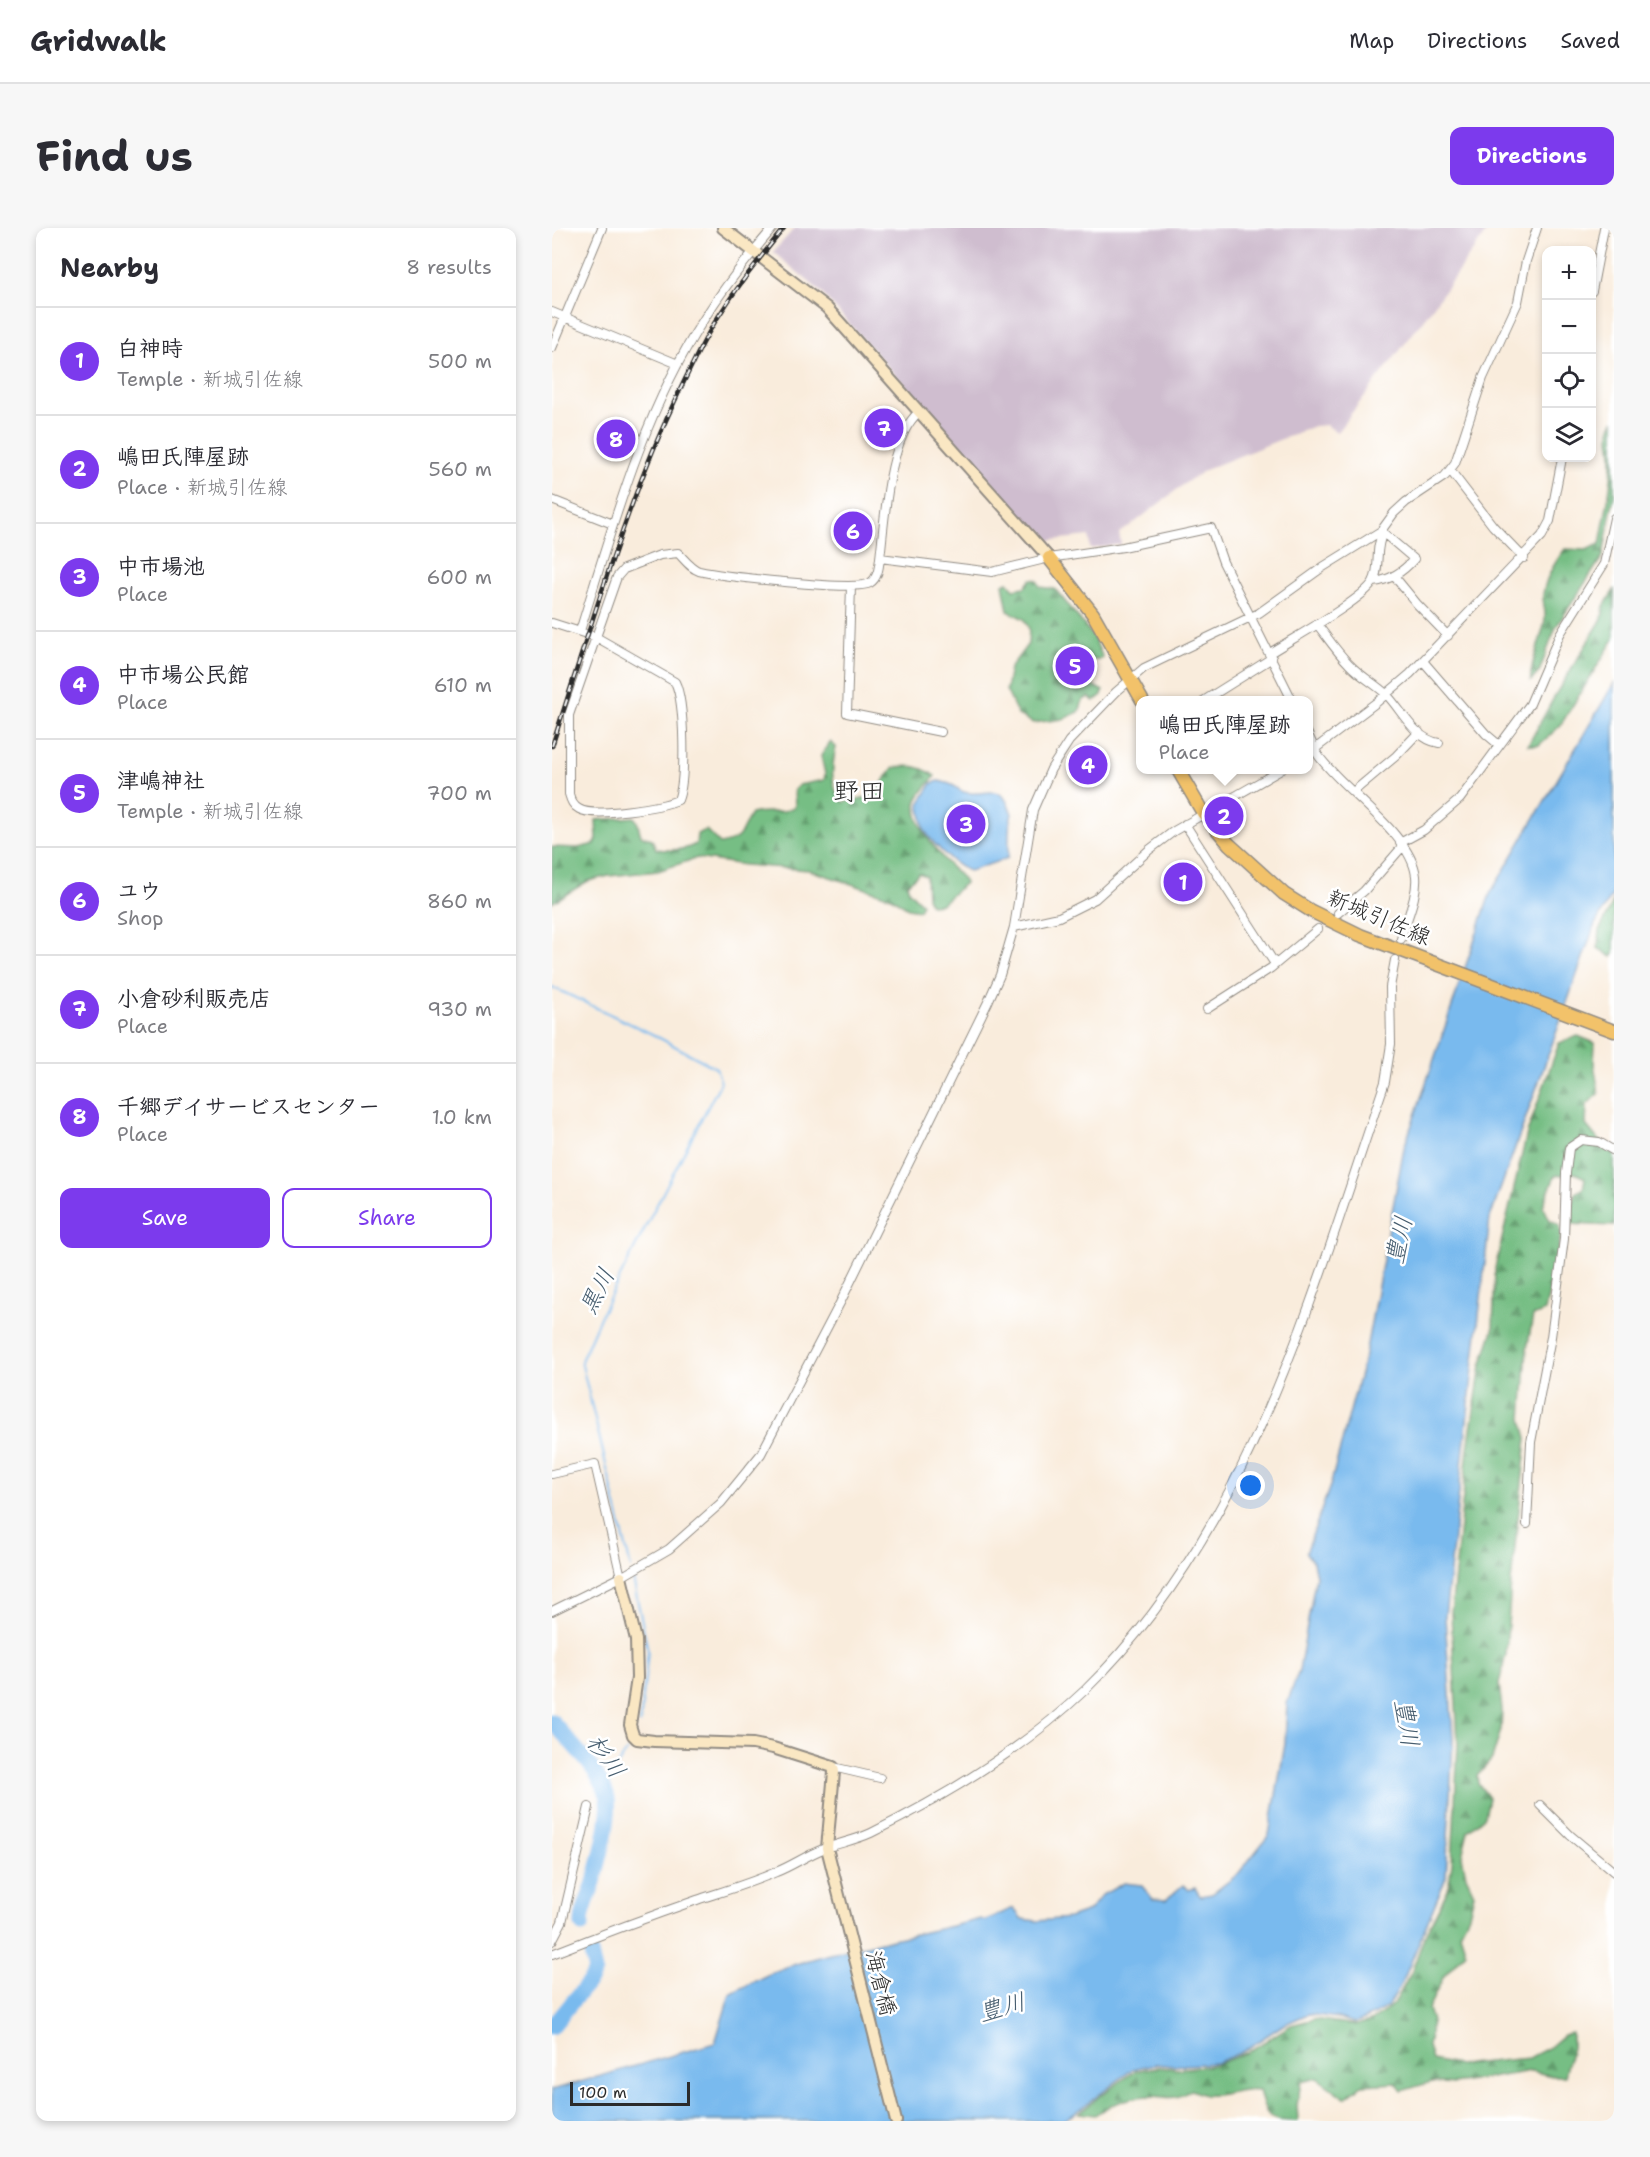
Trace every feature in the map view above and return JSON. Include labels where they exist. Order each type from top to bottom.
[{"type":"main road","points":[[1049,558],[1093,614],[1140,696]]},
{"type":"main road","name":"新城引佐線","points":[[1180,774],[1203,813],[1228,844],[1284,894],[1311,911],[1360,935],[1614,1031]]},
{"type":"street","points":[[552,348],[602,228]]},
{"type":"street","points":[[723,228],[826,308],[1049,558]]},
{"type":"street","points":[[580,631],[613,524],[650,424],[678,364],[703,319],[772,228]]},
{"type":"street","points":[[1374,582],[1377,550],[1382,532],[1394,513],[1406,502],[1445,476],[1455,463],[1483,378],[1518,302],[1526,261],[1537,228]]},
{"type":"street","points":[[1596,270],[1604,228]]},
{"type":"street","points":[[552,312],[678,364]]},
{"type":"street","points":[[552,623],[596,637],[671,679],[678,688],[682,709],[683,753],[681,793],[678,800],[647,807],[592,814],[580,810],[571,803],[568,794],[570,756],[567,726],[569,716],[596,637],[617,577],[624,569],[670,553],[678,553],[697,570],[851,586],[864,586],[872,582],[877,575],[892,470],[902,437],[919,412]]},
{"type":"street","points":[[1313,751],[1386,694],[1423,661],[1524,558],[1542,536],[1550,521],[1561,462]]},
{"type":"street","points":[[1450,470],[1493,526],[1524,558]]},
{"type":"street","points":[[552,500],[613,524]]},
{"type":"street","points":[[1338,913],[1364,891],[1402,844],[1424,830],[1460,799],[1530,704],[1560,634],[1604,564],[1614,518]]},
{"type":"street","points":[[880,558],[992,572],[1049,558],[1114,549],[1211,528],[1223,562],[1290,696]]},
{"type":"street","points":[[1211,696],[1358,597],[1374,582],[1404,571],[1414,560],[1382,532]]},
{"type":"street","points":[[552,1611],[624,1575],[669,1549],[721,1503],[760,1454],[840,1303],[1000,975],[1014,927],[1033,810],[1051,769],[1069,741],[1130,678],[1144,668],[1251,617],[1323,567],[1382,532]]},
{"type":"street","points":[[1394,576],[1448,636]]},
{"type":"street","points":[[851,586],[846,713],[941,732]]},
{"type":"street","points":[[1317,624],[1348,664],[1386,694],[1419,732],[1439,743]]},
{"type":"street","points":[[1423,661],[1486,734],[1500,745]]},
{"type":"street","points":[[1353,792],[1396,756],[1419,732]]},
{"type":"street","points":[[1313,753],[1391,830],[1402,844],[1414,869],[1415,892],[1401,939]]},
{"type":"street","points":[[1014,927],[1059,917],[1095,899],[1149,850],[1185,824],[1274,774]]},
{"type":"street","points":[[1185,824],[1275,964]]},
{"type":"street","points":[[1207,1009],[1275,964],[1318,929]]},
{"type":"street","points":[[552,1954],[608,1931],[774,1873],[870,1834],[964,1782],[1005,1755],[1085,1690],[1158,1606],[1189,1560],[1234,1480],[1260,1426],[1305,1317],[1385,1082],[1391,1044],[1390,987],[1395,960]]},
{"type":"street","points":[[1527,1524],[1531,1442],[1551,1336],[1564,1239],[1569,1148],[1581,1140],[1599,1142],[1614,1151]]},
{"type":"street","points":[[552,1474],[595,1464],[624,1575],[636,1640],[637,1678],[630,1725],[637,1739],[753,1744],[880,1778]]},
{"type":"street","name":"海倉橋","points":[[833,1767],[828,1851],[896,2121]]},
{"type":"street","points":[[1540,1805],[1570,1835],[1614,1872]]},
{"type":"street","points":[[552,1941],[562,1922],[589,1807]]},
{"type":"shaded area","points":[[795,228],[1489,228],[1430,311],[1337,432],[1326,425],[1314,426],[1207,469],[1119,533],[1121,544],[1090,549],[1089,536],[1044,541],[819,290],[773,252]]},
{"type":"green space","points":[[1614,421],[1614,495],[1603,556],[1556,627],[1539,672],[1531,681],[1532,668],[1545,618],[1544,589],[1551,570],[1565,549],[1586,550],[1600,544],[1611,480],[1610,434]]},
{"type":"green space","points":[[1031,579],[1037,580],[1040,587],[1055,589],[1093,636],[1103,658],[1090,661],[1083,655],[1068,658],[1067,668],[1068,677],[1078,692],[1094,686],[1103,691],[1102,695],[1094,701],[1089,697],[1083,700],[1079,712],[1063,719],[1033,723],[1018,715],[1006,690],[1010,668],[1028,644],[1029,629],[1024,619],[1008,611],[1003,584],[1008,582],[1014,589],[1025,587]]},
{"type":"green space","points":[[1614,590],[1614,639],[1560,726],[1539,745],[1528,745],[1557,692],[1602,619],[1604,606]]},
{"type":"green space","points":[[830,742],[836,747],[833,769],[835,790],[843,802],[873,796],[893,768],[915,767],[935,776],[917,800],[918,820],[932,845],[965,883],[941,904],[931,905],[927,898],[926,876],[919,873],[907,884],[909,891],[922,904],[919,910],[908,908],[891,897],[809,870],[744,865],[697,858],[658,871],[609,876],[588,881],[552,903],[552,847],[578,848],[595,844],[596,820],[634,817],[641,836],[652,839],[656,849],[687,848],[696,844],[697,834],[706,830],[720,844],[728,842],[740,834],[751,814],[790,809],[795,806],[794,790],[799,785],[824,780],[821,756]]},
{"type":"green space","points":[[1614,900],[1614,954],[1612,957],[1598,948],[1600,929]]},
{"type":"green space","points":[[1578,1036],[1595,1043],[1594,1064],[1599,1094],[1587,1104],[1586,1125],[1605,1148],[1614,1154],[1614,1226],[1570,1224],[1575,1193],[1583,1189],[1585,1178],[1575,1173],[1555,1176],[1543,1206],[1550,1220],[1560,1225],[1561,1236],[1545,1311],[1533,1316],[1527,1349],[1522,1419],[1527,1438],[1511,1582],[1506,1654],[1499,1684],[1502,1709],[1501,1730],[1492,1759],[1477,1776],[1478,1783],[1489,1798],[1485,1816],[1468,1831],[1462,1856],[1466,1876],[1474,1893],[1469,1915],[1460,1933],[1466,1952],[1444,1976],[1428,2009],[1432,2021],[1428,2046],[1432,2060],[1457,2065],[1529,2058],[1550,2047],[1564,2035],[1572,2033],[1572,2047],[1565,2076],[1552,2076],[1531,2071],[1454,2084],[1431,2082],[1402,2091],[1396,2083],[1362,2085],[1345,2098],[1317,2078],[1301,2082],[1297,2105],[1298,2121],[1275,2119],[1270,2116],[1264,2107],[1259,2090],[1252,2089],[1219,2095],[1205,2095],[1191,2090],[1171,2098],[1149,2096],[1134,2098],[1120,2102],[1095,2115],[1079,2113],[1135,2071],[1157,2067],[1178,2069],[1215,2065],[1248,2052],[1291,2025],[1314,2019],[1357,2025],[1373,2020],[1394,2004],[1412,1971],[1424,1937],[1448,1889],[1452,1864],[1458,1743],[1451,1613],[1468,1448],[1481,1366],[1493,1330],[1495,1268],[1527,1133],[1559,1043]]},
{"type":"water","name":"豊川","points":[[1614,683],[1614,892],[1595,924],[1490,1218],[1445,1616],[1453,1739],[1446,1877],[1404,1979],[1389,2005],[1374,2015],[1355,2023],[1308,2014],[1283,2025],[1242,2052],[1216,2063],[1172,2066],[1156,2064],[1133,2069],[1062,2121],[552,2121],[552,2090],[715,2043],[730,1994],[777,1971],[863,1946],[981,1919],[985,1921],[1013,1908],[1022,1919],[1037,1921],[1069,1918],[1089,1911],[1102,1895],[1124,1883],[1141,1885],[1153,1899],[1166,1900],[1183,1885],[1189,1890],[1195,1888],[1200,1896],[1212,1894],[1238,1874],[1269,1835],[1285,1744],[1287,1703],[1299,1671],[1316,1576],[1313,1562],[1306,1553],[1331,1483],[1365,1355],[1404,1148],[1490,894]]},
{"type":"water","points":[[939,781],[964,792],[992,792],[1003,796],[1012,814],[1008,858],[970,871],[951,860],[937,847],[924,828],[919,804],[932,783]]},
{"type":"waterway","name":"黒川","points":[[552,987],[652,1034],[716,1068],[721,1082],[601,1315],[581,1361],[631,1568]]},
{"type":"waterway","name":"黒川","points":[[632,1574],[648,1651],[640,1724]]},
{"type":"waterway","name":"杉川","points":[[552,1721],[583,1757],[607,1795],[607,1825],[594,1882],[584,1909],[582,1925]]},
{"type":"waterway","name":"黒川","points":[[605,1791],[613,1772],[627,1751]]},
{"type":"waterway","name":"杉川","points":[[552,2027],[591,1979],[595,1971],[591,1954]]},
{"type":"railway","points":[[552,746],[625,522],[689,370],[711,328],[738,287],[784,228]]},
{"type":"place","name":"小倉砂利販売店","points":[[884,428]]},
{"type":"place","name":"千郷デイサービスセンター","points":[[616,439]]},
{"type":"place","name":"ユウ","points":[[853,531]]},
{"type":"place","name":"津嶋神社","points":[[1075,666]]},
{"type":"place","name":"中市場公民館","points":[[1088,765]]},
{"type":"place","name":"嶋田氏陣屋跡","points":[[1224,816]]},
{"type":"place","name":"中市場池","points":[[966,824]]},
{"type":"place","name":"白神時","points":[[1183,882]]},
{"type":"district","name":"野田","points":[[859,790]]}]
